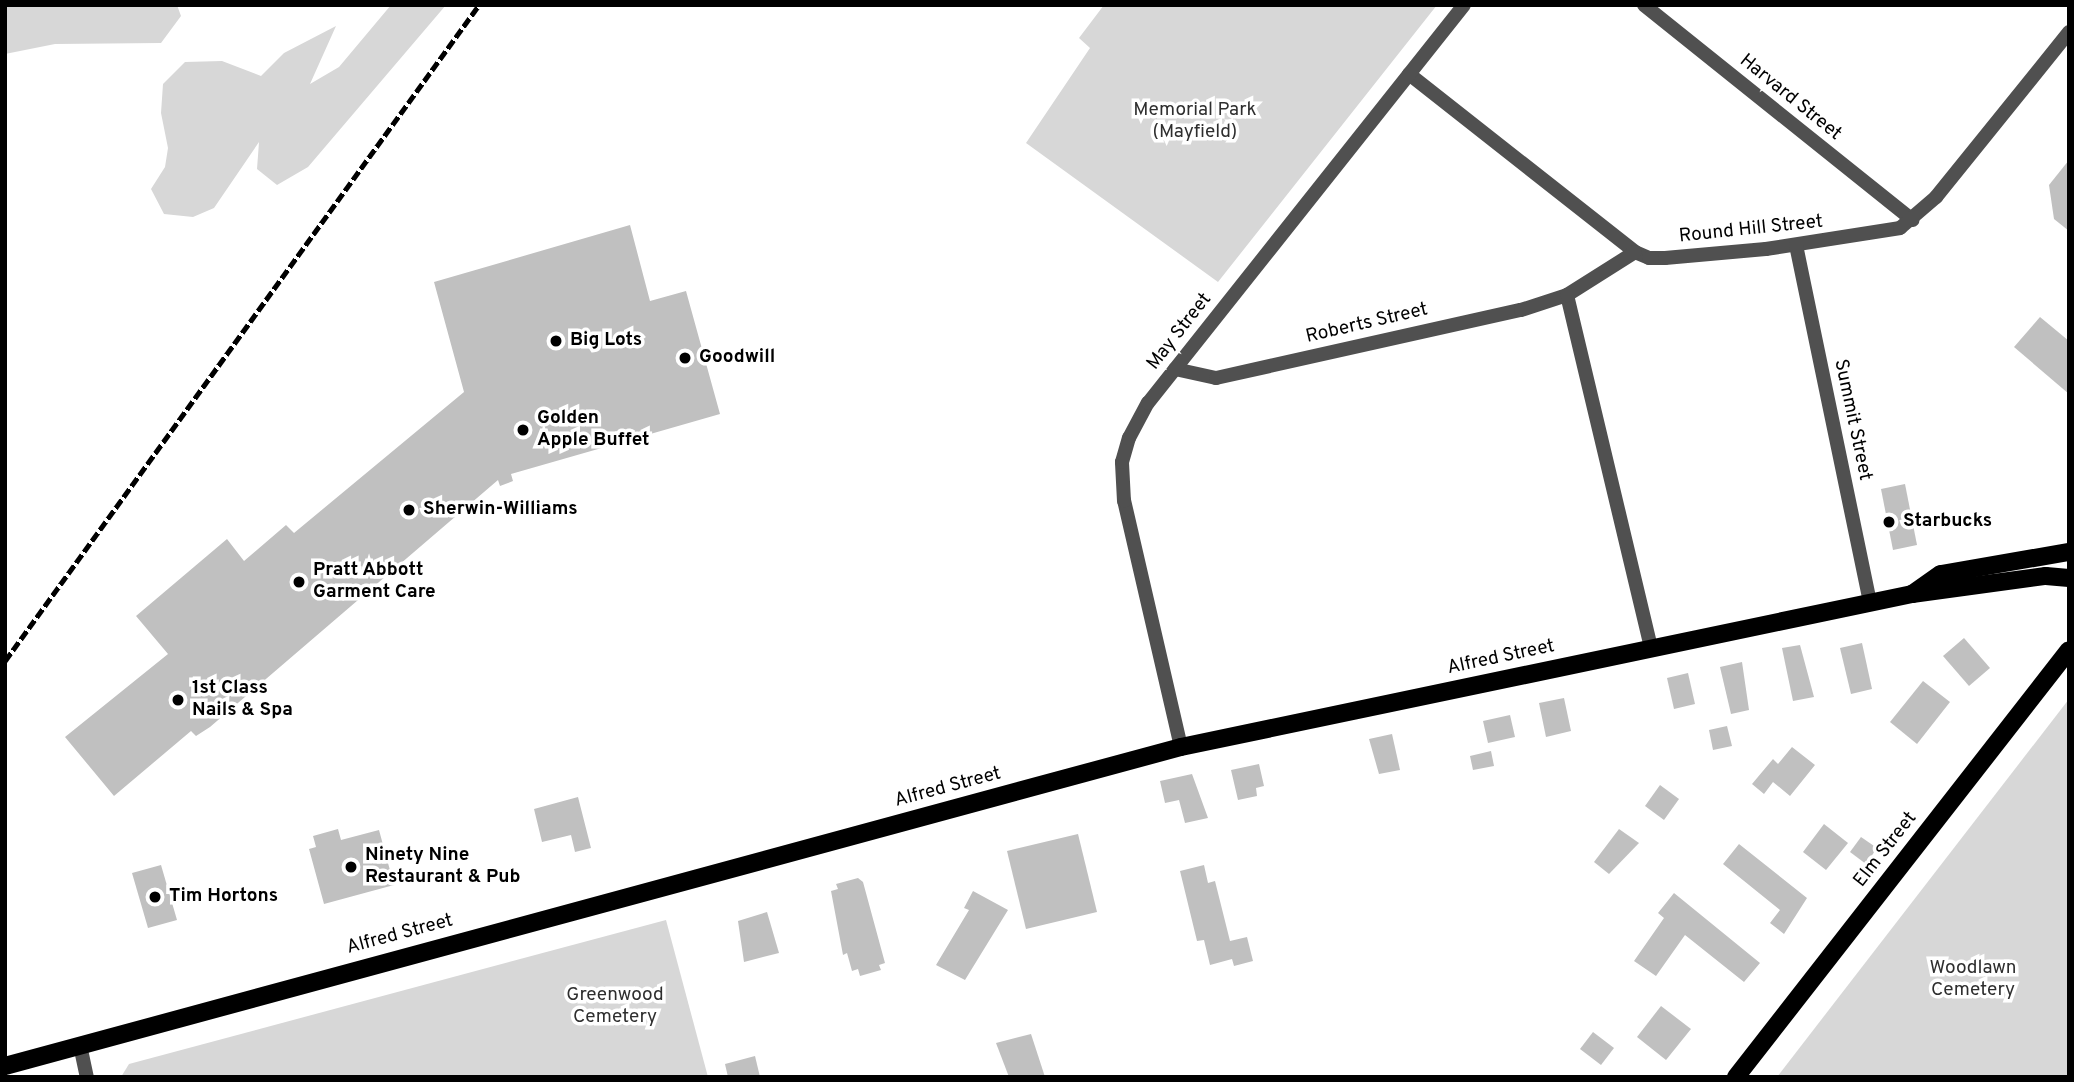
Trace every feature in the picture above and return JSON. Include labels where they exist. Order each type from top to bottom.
[{"type":"main road","name":"Alfred Street","points":[[1912,594],[1941,574],[2066,551]]},
{"type":"main road","name":"Alfred Street","points":[[5,1066],[1181,747],[1912,594],[2046,576],[2069,578]]},
{"type":"main road","name":"Elm Street","points":[[1736,1077],[2069,650]]},
{"type":"street","name":"May Street","points":[[1181,747],[1121,482],[1122,462],[1133,427],[1175,369],[1464,5]]},
{"type":"street","name":"Harvard Street","points":[[1644,5],[1912,220]]},
{"type":"street","name":"Round Hill Street","points":[[1409,74],[1635,252],[1649,258],[1665,258],[1875,235],[1912,220],[2069,33]]},
{"type":"street","name":"Summit Street","points":[[1796,245],[1870,602]]},
{"type":"street","name":"Roberts Street","points":[[1175,369],[1216,378],[1567,295],[1635,252]]},
{"type":"street","points":[[1567,295],[1651,647]]},
{"type":"street","points":[[80,1045],[87,1077]]},
{"type":"green space","points":[[5,5],[177,5],[181,16],[161,43],[55,44],[5,54]]},
{"type":"green space","points":[[391,5],[446,5],[308,167],[277,185],[257,169],[259,142],[214,208],[193,217],[164,214],[151,189],[165,167],[168,148],[161,113],[163,84],[185,62],[222,61],[261,76],[284,53],[336,26],[310,84],[339,67]]},
{"type":"green space","name":"Memorial Park (Mayfield)","points":[[1104,5],[1437,5],[1218,282],[1026,143],[1090,48],[1079,38]]},
{"type":"green space","name":"Woodlawn Cemetery","points":[[2069,699],[2069,1077],[1777,1077]]},
{"type":"green space","name":"Greenwood Cemetery","points":[[666,920],[708,1077],[121,1077],[129,1064]]},
{"type":"building","points":[[2069,160],[2069,231],[2054,219],[2049,185]]},
{"type":"building","points":[[630,225],[650,301],[686,291],[720,414],[511,474],[513,481],[500,486],[498,480],[210,727],[196,736],[191,731],[114,796],[65,737],[168,654],[136,616],[227,539],[244,561],[286,525],[294,533],[464,392],[434,282]]},
{"type":"building","points":[[2040,317],[2069,341],[2069,394],[2014,347]]},
{"type":"building","points":[[1905,484],[1917,545],[1893,550],[1881,489]]},
{"type":"building","points":[[1964,638],[1990,668],[1969,686],[1943,656]]},
{"type":"building","points":[[1862,643],[1872,689],[1851,694],[1840,648]]},
{"type":"building","points":[[1800,645],[1814,697],[1793,701],[1782,648]]},
{"type":"building","points":[[1742,662],[1749,710],[1731,714],[1720,667]]},
{"type":"building","points":[[1688,673],[1695,704],[1674,709],[1667,678]]},
{"type":"building","points":[[1923,681],[1950,702],[1917,744],[1890,722]]},
{"type":"building","points":[[1564,698],[1571,731],[1546,737],[1539,703]]},
{"type":"building","points":[[1510,715],[1515,737],[1488,743],[1483,721]]},
{"type":"building","points":[[1727,726],[1732,746],[1713,750],[1709,730]]},
{"type":"building","points":[[1392,734],[1400,770],[1379,774],[1369,739]]},
{"type":"building","points":[[1792,747],[1815,765],[1790,796],[1773,782],[1764,794],[1752,784],[1773,759],[1778,764]]},
{"type":"building","points":[[1491,751],[1494,766],[1473,770],[1470,756]]},
{"type":"building","points":[[1259,764],[1264,786],[1256,788],[1257,796],[1238,800],[1231,770]]},
{"type":"building","points":[[1192,774],[1208,818],[1185,823],[1179,800],[1165,803],[1160,781]]},
{"type":"building","points":[[1660,785],[1679,799],[1664,820],[1645,806]]},
{"type":"building","points":[[578,797],[591,848],[575,852],[571,835],[542,842],[534,809]]},
{"type":"building","points":[[1824,824],[1848,843],[1826,870],[1803,852]]},
{"type":"building","name":"Ninety Nine Restaurant & Pub","points":[[338,829],[341,840],[379,830],[394,885],[324,904],[309,849],[316,847],[313,836]]},
{"type":"building","points":[[1619,829],[1639,843],[1609,874],[1594,862]]},
{"type":"building","points":[[1078,834],[1097,912],[1026,929],[1007,851]]},
{"type":"building","points":[[1861,837],[1877,848],[1866,864],[1850,852]]},
{"type":"building","points":[[1739,844],[1807,898],[1784,934],[1770,923],[1780,910],[1723,864]]},
{"type":"building","name":"Tim Hortons","points":[[161,865],[177,920],[148,928],[132,873]]},
{"type":"building","points":[[1204,865],[1208,883],[1215,881],[1230,941],[1247,937],[1253,961],[1234,966],[1232,959],[1210,965],[1204,940],[1197,941],[1180,871]]},
{"type":"building","points":[[858,878],[863,882],[885,963],[879,965],[881,970],[860,976],[858,969],[852,971],[847,953],[843,955],[831,891],[838,889],[836,884]]},
{"type":"building","points":[[973,891],[1008,910],[965,980],[936,965],[969,910],[964,908]]},
{"type":"building","points":[[1674,893],[1760,963],[1744,982],[1685,935],[1656,976],[1634,961],[1664,918],[1658,913]]},
{"type":"building","points":[[767,912],[779,953],[744,962],[738,921]]},
{"type":"building","points":[[1661,1006],[1691,1029],[1666,1060],[1637,1037]]},
{"type":"building","points":[[1593,1032],[1614,1048],[1601,1065],[1580,1049]]},
{"type":"building","points":[[1031,1034],[1045,1077],[1009,1077],[996,1043]]},
{"type":"building","points":[[755,1056],[760,1077],[728,1077],[725,1064]]},
{"type":"railway","points":[[5,661],[479,5]]},
{"type":"place","name":"Big Lots","points":[[556,341]]},
{"type":"place","name":"Goodwill","points":[[685,358]]},
{"type":"place","name":"Golden Apple Buffet","points":[[523,430]]},
{"type":"place","name":"Sherwin-Williams","points":[[409,510]]},
{"type":"place","name":"Starbucks","points":[[1889,522]]},
{"type":"place","name":"Pratt Abbott Garment Care","points":[[299,582]]},
{"type":"place","name":"1st Class Nails & Spa","points":[[178,700]]},
{"type":"place","name":"Ninety Nine Restaurant & Pub","points":[[351,867]]},
{"type":"place","name":"Tim Hortons","points":[[155,897]]}]
